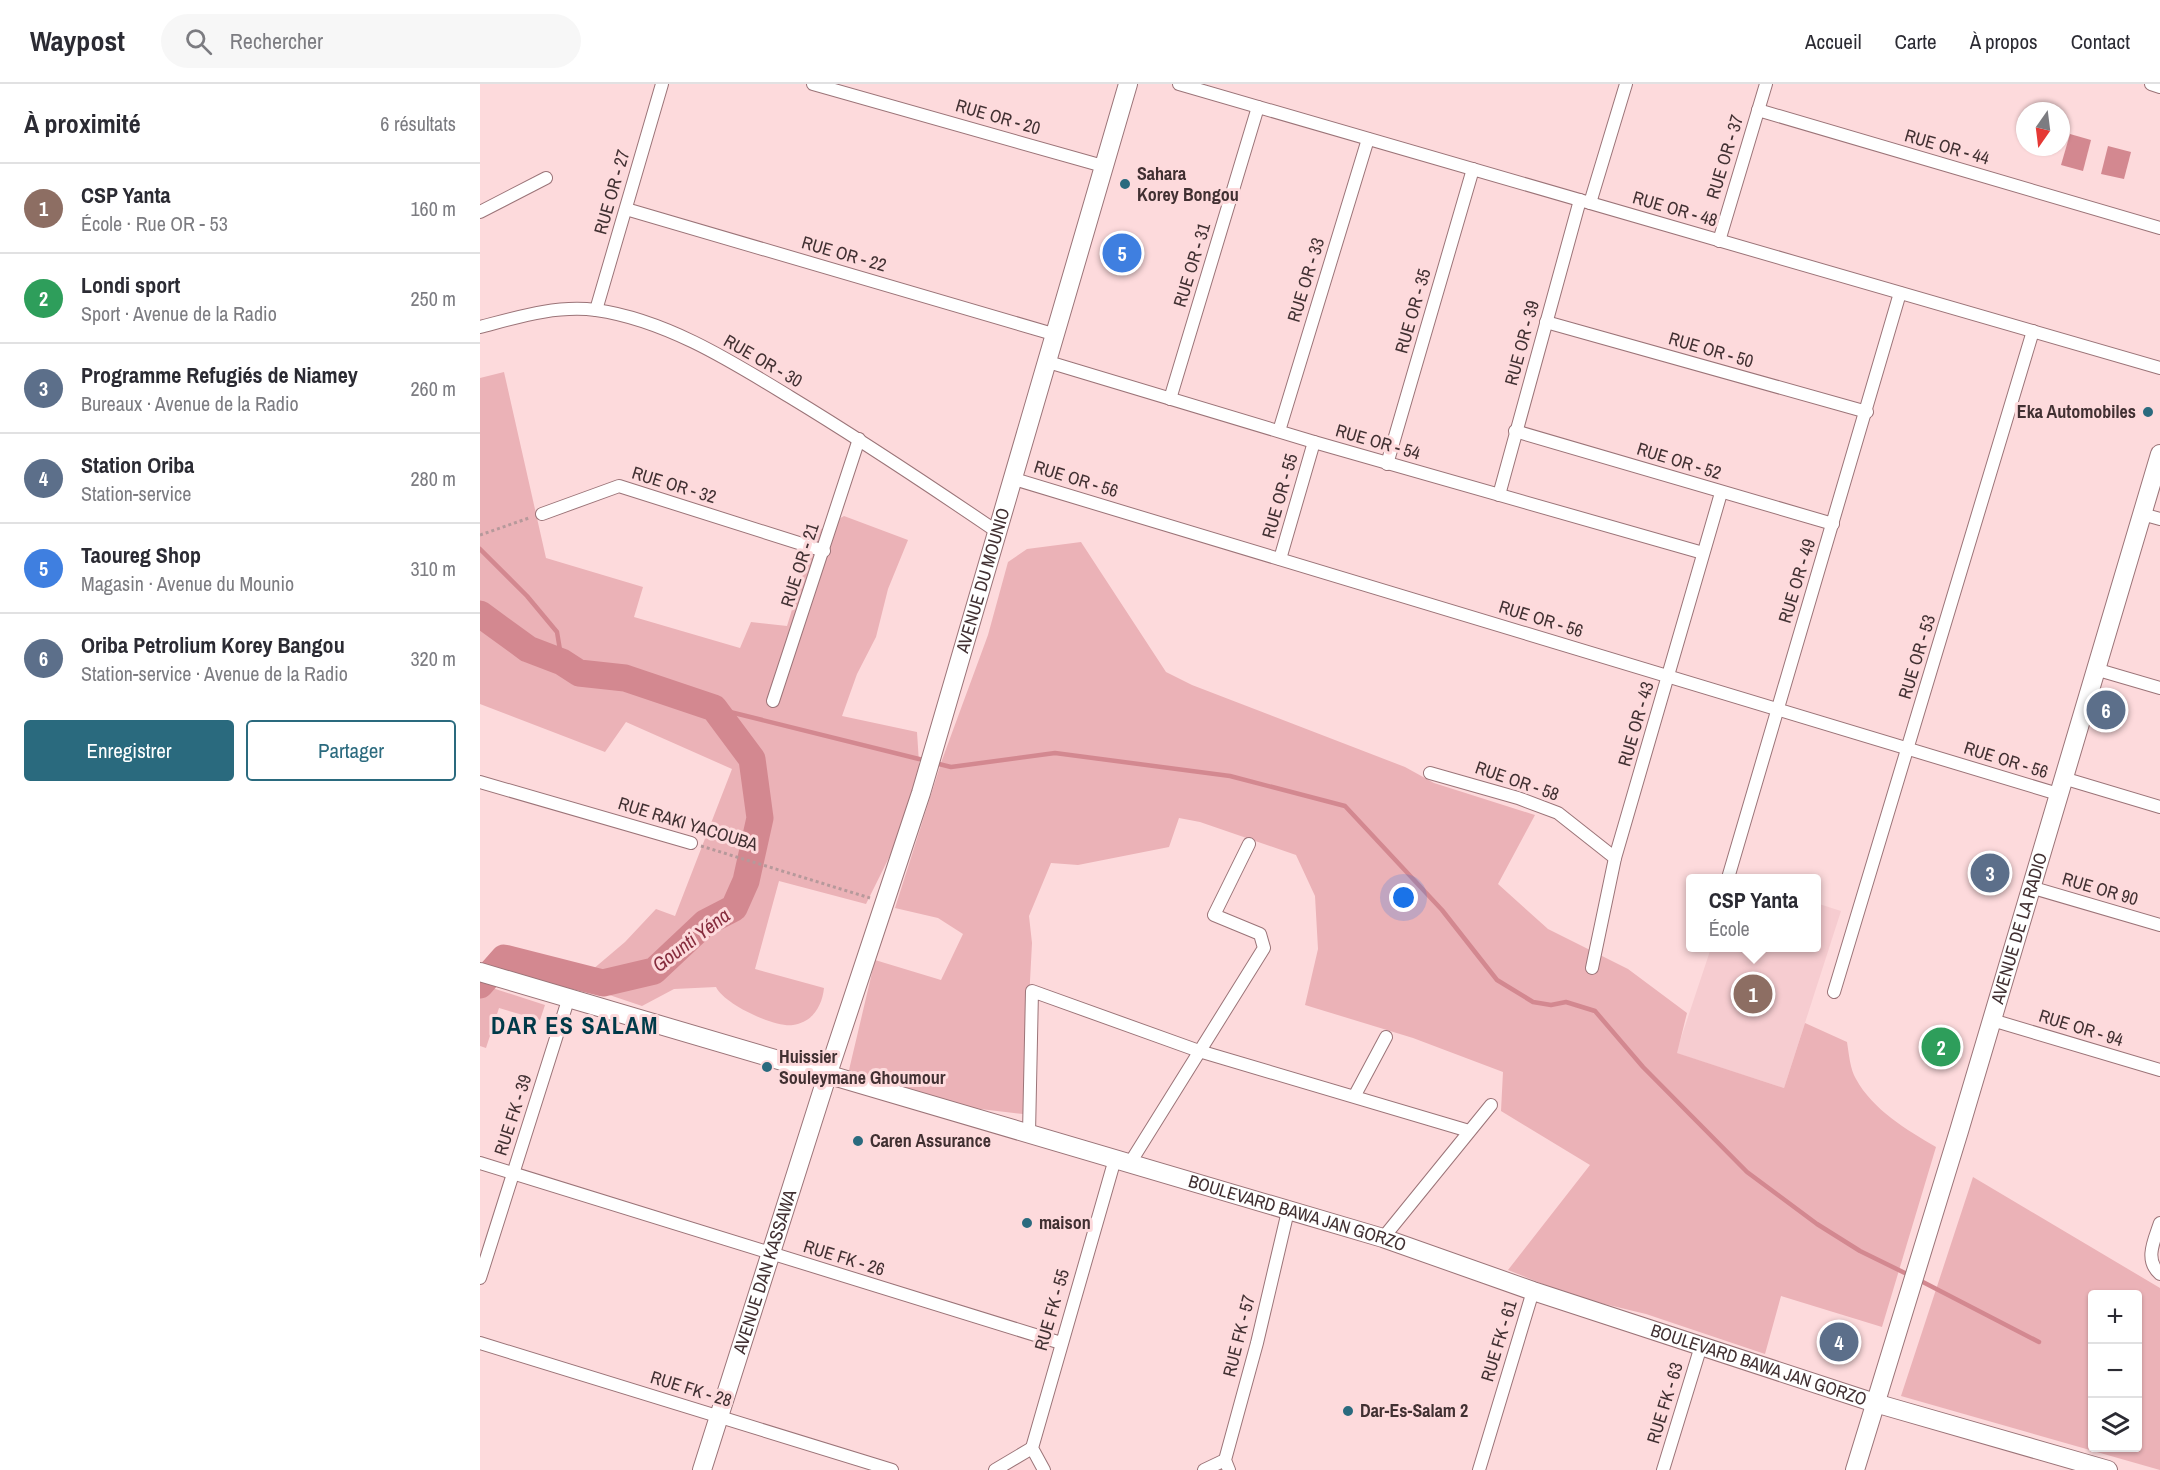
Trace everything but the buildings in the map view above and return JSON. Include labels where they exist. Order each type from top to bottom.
[{"type":"street","name":"RUE OR - 27","points":[[596,310],[662,84]]},
{"type":"street","name":"RUE OR - 20","points":[[813,84],[857,90],[1103,166]]},
{"type":"street","name":"AVENUE DU MOUNIO","points":[[828,1073],[938,738],[999,533],[1053,334],[1128,84]]},
{"type":"street","name":"RUE OR - 48","points":[[1179,84],[2160,368]]},
{"type":"street","name":"RUE OR - 39","points":[[1499,495],[1546,322],[1626,84]]},
{"type":"street","name":"RUE OR - 37","points":[[1719,241],[1766,84]]},
{"type":"street","points":[[2151,84],[2160,87]]},
{"type":"street","name":"RUE OR - 31","points":[[1170,399],[1258,107]]},
{"type":"street","name":"RUE OR - 44","points":[[1758,110],[2160,228]]},
{"type":"street","name":"RUE OR - 33","points":[[1279,432],[1368,139]]},
{"type":"street","name":"RUE OR - 35","points":[[1387,464],[1473,169]]},
{"type":"street","points":[[480,212],[546,178]]},
{"type":"street","name":"RUE OR - 22","points":[[626,209],[1053,334]]},
{"type":"street","name":"RUE OR - 49","points":[[1729,874],[1867,412],[1900,293]]},
{"type":"street","name":"RUE OR - 30","points":[[480,327],[537,312],[596,310],[666,331],[702,346],[859,439],[999,533]]},
{"type":"street","name":"RUE OR - 50","points":[[1546,322],[1867,412]]},
{"type":"street","name":"RUE OR - 53","points":[[1833,992],[2033,331]]},
{"type":"street","name":"RUE OR - 54","points":[[1046,361],[1387,464],[1703,553]]},
{"type":"street","name":"RUE OR - 52","points":[[1515,431],[1833,524]]},
{"type":"street","name":"RUE OR - 21","points":[[773,701],[859,439]]},
{"type":"street","name":"RUE OR - 55","points":[[1280,560],[1314,442]]},
{"type":"street","name":"AVENUE DE LA RADIO","points":[[1855,1470],[1992,1020],[2160,454]]},
{"type":"street","name":"RUE OR - 56","points":[[1014,479],[1908,749],[2060,786],[2160,807]]},
{"type":"street","name":"RUE OR - 32","points":[[542,514],[620,486],[824,551]]},
{"type":"street","name":"RUE OR - 43","points":[[1592,968],[1615,858],[1721,493]]},
{"type":"street","points":[[2142,514],[2160,519]]},
{"type":"street","points":[[2095,669],[2160,688]]},
{"type":"street","name":"RUE OR - 58","points":[[1430,773],[1529,801],[1558,813],[1615,858]]},
{"type":"street","name":"RUE RAKI YACOUBA","points":[[480,782],[691,843]]},
{"type":"street","name":"RUE FK - 55","points":[[1032,1448],[1061,1343],[1122,1161],[1199,1051],[1264,948],[1260,934],[1214,915],[1249,844]]},
{"type":"street","name":"RUE OR 90","points":[[2030,887],[2160,925]]},
{"type":"street","name":"BOULEVARD BAWA JAN GORZO","points":[[480,972],[1383,1238],[1533,1291],[1875,1403],[2106,1470]]},
{"type":"street","points":[[1029,1133],[1032,991],[1199,1051],[1354,1095],[1469,1131]]},
{"type":"street","name":"RUE FK - 39","points":[[480,1278],[569,998]]},
{"type":"street","name":"RUE OR - 94","points":[[1992,1020],[2160,1070]]},
{"type":"street","points":[[1354,1095],[1386,1037]]},
{"type":"street","name":"AVENUE DAN KASSAWA","points":[[702,1470],[828,1073]]},
{"type":"street","points":[[1383,1238],[1491,1105]]},
{"type":"street","name":"RUE FK - 26","points":[[480,1163],[1061,1343]]},
{"type":"street","name":"RUE FK - 57","points":[[1227,1465],[1288,1211]]},
{"type":"street","points":[[2160,1223],[2150,1253],[2151,1264],[2160,1274]]},
{"type":"street","name":"RUE FK - 61","points":[[1479,1470],[1533,1291]]},
{"type":"street","name":"RUE FK - 28","points":[[480,1343],[892,1470]]},
{"type":"street","name":"RUE FK - 63","points":[[1664,1470],[1701,1346]]},
{"type":"street","points":[[995,1470],[1032,1448],[1044,1470]]},
{"type":"street","points":[[1204,1470],[1227,1465]]},
{"type":"path","points":[[480,535],[542,514]]},
{"type":"path","name":"RUE RAKI YACOUBA","points":[[691,843],[884,902]]},
{"type":"shaded area","points":[[2070,134],[2091,140],[2083,171],[2061,165],[2064,156],[2070,156]]},
{"type":"shaded area","points":[[2108,146],[2131,152],[2124,179],[2101,174]]},
{"type":"shaded area","points":[[504,372],[546,558],[643,587],[634,617],[740,648],[751,622],[787,626],[816,532],[844,516],[908,540],[888,589],[876,637],[857,674],[842,716],[917,732],[921,793],[866,904],[779,881],[755,969],[824,988],[819,1007],[811,1017],[800,1023],[785,1025],[774,1023],[751,1014],[729,1001],[716,987],[674,989],[642,1006],[559,978],[492,960],[497,951],[592,970],[625,942],[656,909],[675,916],[732,769],[626,722],[605,752],[480,704],[480,378]]},
{"type":"shaded area","points":[[1081,542],[1166,672],[1192,685],[1405,767],[1434,783],[1535,815],[1498,884],[1548,929],[1628,969],[1687,1013],[1677,1053],[1784,1088],[1805,1023],[1847,1042],[1854,1075],[1863,1090],[1881,1110],[1936,1147],[1882,1327],[1781,1296],[1765,1354],[1646,1314],[1575,1297],[1508,1270],[1590,1165],[1501,1111],[1503,1072],[1413,1038],[1305,1005],[1318,949],[1315,896],[1296,855],[1200,822],[1179,818],[1169,847],[1078,865],[1051,863],[1029,916],[1032,943],[1023,1114],[972,1108],[849,1070],[875,960],[941,980],[963,934],[938,918],[895,908],[942,760],[988,635],[1008,562],[1027,549]]},
{"type":"shaded area","points":[[1821,905],[1841,911],[1784,1088],[1676,1053],[1710,952],[1821,952]]},
{"type":"shaded area","points":[[480,984],[545,1005],[540,1020],[499,1008],[486,1048],[480,1046]]},
{"type":"shaded area","points":[[1973,1177],[2160,1288],[2160,1470],[2097,1452],[2142,1452],[2142,1290],[2088,1290],[2088,1449],[1901,1396]]},
{"type":"waterway","points":[[480,549],[527,596],[557,632],[562,662]]},
{"type":"waterway","name":"Gounti Yéna","points":[[480,614],[528,649],[562,662],[579,673],[625,678],[714,708],[752,759],[760,818],[746,881],[734,908],[705,923],[654,971],[603,983],[504,958],[480,985]]},
{"type":"waterway","points":[[714,708],[927,761]]},
{"type":"waterway","points":[[935,763],[951,767],[1055,753],[1230,776],[1345,806],[1442,910],[1497,980],[1533,1002],[1551,1005],[1566,1002],[1595,1011],[1643,1067],[1747,1172],[1817,1224],[1860,1251],[1911,1276]]},
{"type":"waterway","points":[[1919,1280],[2039,1342]]},
{"type":"place","name":"Sahara Korey Bongou","points":[[1125,184]]},
{"type":"place","name":"Taoureg Shop","points":[[1122,253]]},
{"type":"place","name":"Eka Automobiles","points":[[2148,412]]},
{"type":"place","name":"Oriba Petrolium Korey Bangou","points":[[2106,710]]},
{"type":"place","name":"Programme Refugiés de Niamey","points":[[1990,873]]},
{"type":"place","name":"CSP Yanta","points":[[1753,994]]},
{"type":"place","name":"Londi sport","points":[[1941,1047]]},
{"type":"place","name":"Huissier Souleymane Ghoumour","points":[[767,1067]]},
{"type":"place","name":"Caren Assurance","points":[[858,1141]]},
{"type":"place","name":"maison","points":[[1027,1223]]},
{"type":"place","name":"Station Oriba","points":[[1839,1342]]},
{"type":"place","name":"Dar-Es-Salam 2","points":[[1348,1411]]},
{"type":"district","name":"DAR ES SALAM","points":[[575,1026]]}]
